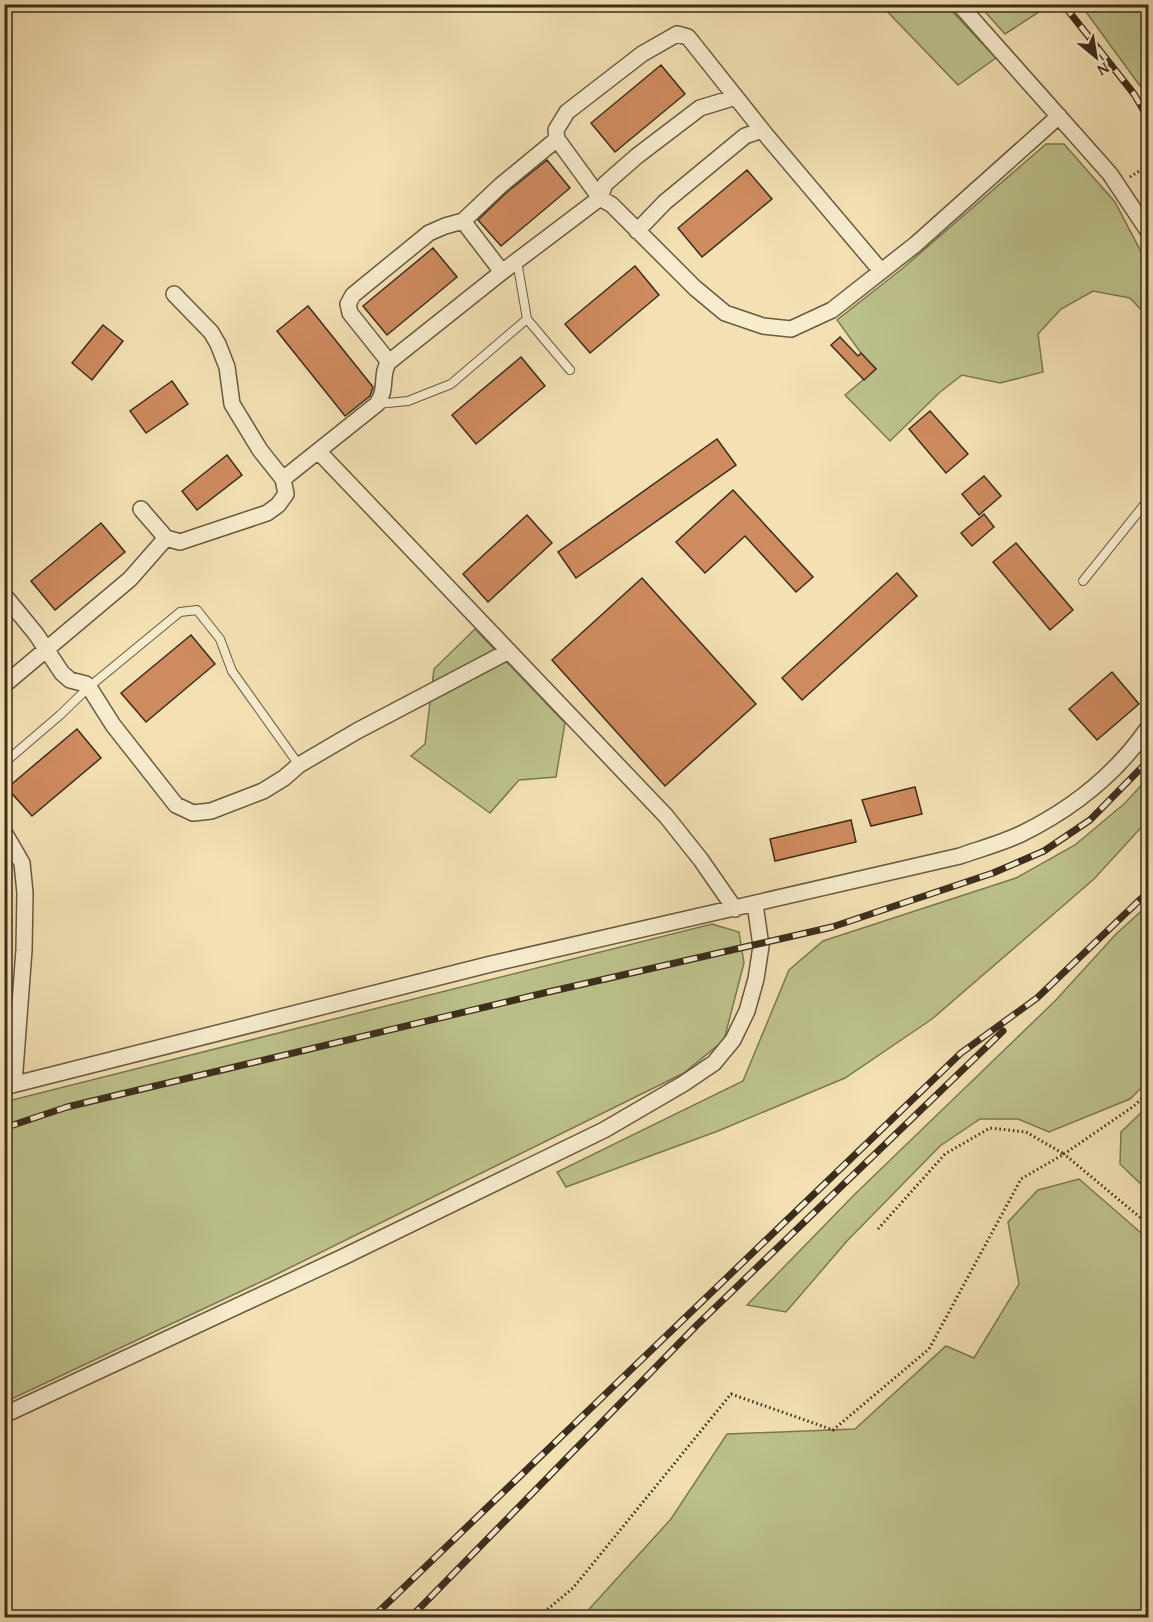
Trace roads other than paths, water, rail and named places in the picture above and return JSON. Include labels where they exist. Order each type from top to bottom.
[{"type":"street","points":[[959,4],[1118,185],[1149,231]]},
{"type":"street","points":[[881,271],[762,130],[688,36],[677,34],[642,54],[567,112],[556,130],[557,139],[600,198],[612,205],[695,288],[725,313],[763,326],[791,329],[832,310],[916,244],[1059,116]]},
{"type":"street","points":[[283,479],[377,405],[385,388],[385,368],[389,362],[600,198],[605,184],[637,156],[700,108],[736,97]]},
{"type":"street","points":[[638,231],[665,202],[745,136],[762,130]]},
{"type":"street","points":[[389,362],[350,313],[348,304],[353,295],[429,233],[464,221],[500,186],[557,139]]},
{"type":"street","points":[[464,221],[502,272]]},
{"type":"street","points":[[141,509],[166,538],[180,542],[267,513],[278,505],[286,494],[283,479],[260,450],[232,404],[226,367],[218,344],[211,332],[174,294]]},
{"type":"street","points":[[318,452],[666,816],[701,860],[735,909]]},
{"type":"street","points":[[4,685],[130,579],[166,538]]},
{"type":"street","points":[[4,595],[47,649],[62,673],[70,680],[89,687],[113,725],[176,804],[193,813],[211,812],[263,791],[299,765],[357,731],[509,651]]},
{"type":"street","points":[[4,832],[22,863],[24,893],[24,950],[10,1031],[9,1085],[491,964],[960,856],[1020,834],[1062,812],[1096,786],[1137,744],[1149,728]]},
{"type":"street","points":[[4,1415],[343,1257],[594,1136],[698,1074],[714,1063],[734,1040],[747,1011],[756,979],[761,946],[755,904]]},
{"type":"lane","points":[[517,261],[527,319],[570,370]]},
{"type":"lane","points":[[377,405],[408,400],[451,384],[527,319]]},
{"type":"lane","points":[[1083,581],[1149,500]]},
{"type":"lane","points":[[4,763],[60,716],[89,687],[180,612],[197,610],[220,639],[232,671],[299,765]]},
{"type":"railway","points":[[1063,4],[1134,94],[1148,118]]},
{"type":"railway","points":[[4,1128],[67,1107],[832,927],[993,873],[1044,851],[1090,820],[1148,761]]},
{"type":"railway","points":[[372,1618],[961,1053],[1037,998],[1148,892]]},
{"type":"railway","points":[[410,1618],[697,1325],[1003,1031]]}]
